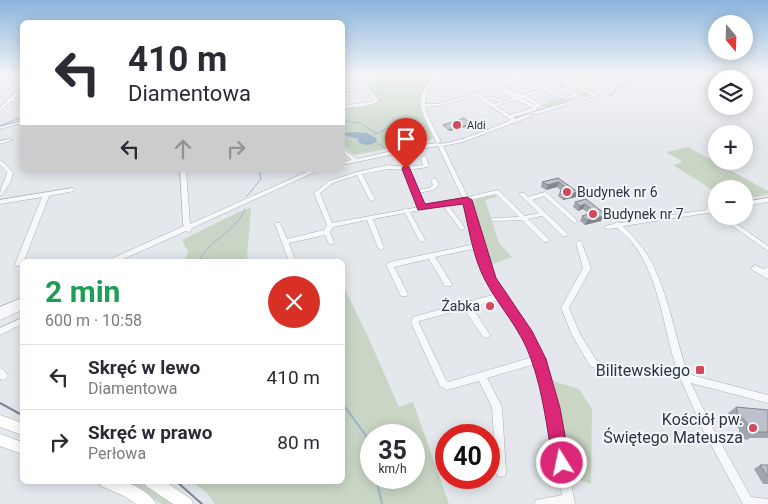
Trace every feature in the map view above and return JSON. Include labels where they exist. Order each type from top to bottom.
[{"type":"main road","points":[[0,421],[20,428]]},
{"type":"main road","points":[[0,440],[20,447]]},
{"type":"main road","points":[[112,484],[149,504]]},
{"type":"main road","points":[[156,484],[186,504]]},
{"type":"street","points":[[345,108],[373,103],[377,99]]},
{"type":"street","points":[[424,99],[427,119],[466,199],[490,279],[528,335],[538,359],[552,408],[569,502],[540,504]]},
{"type":"street","points":[[424,105],[433,106],[460,99]]},
{"type":"street","points":[[488,99],[515,121]]},
{"type":"street","points":[[495,103],[511,106],[506,102],[517,99]]},
{"type":"street","points":[[509,117],[534,110],[534,107],[520,99]]},
{"type":"street","points":[[345,162],[467,139],[584,99]]},
{"type":"street","points":[[0,111],[10,100],[17,100],[20,102]]},
{"type":"street","points":[[345,101],[349,107]]},
{"type":"street","points":[[0,128],[20,123]]},
{"type":"street","points":[[0,143],[11,140]]},
{"type":"street","points":[[438,144],[449,143]]},
{"type":"street","points":[[345,152],[352,160]]},
{"type":"street","points":[[331,242],[329,229],[317,193],[331,182],[388,166],[406,169],[426,166],[424,158]]},
{"type":"street","points":[[0,162],[10,172],[8,181],[0,194]]},
{"type":"street","points":[[406,169],[422,208]]},
{"type":"street","points":[[183,172],[188,229]]},
{"type":"street","points":[[124,259],[312,172]]},
{"type":"street","points":[[117,259],[317,172]]},
{"type":"street","points":[[359,174],[372,199]]},
{"type":"street","points":[[415,192],[431,189],[436,185],[434,180]]},
{"type":"street","points":[[0,202],[72,190]]},
{"type":"street","points":[[284,242],[369,218],[497,192],[546,240]]},
{"type":"street","points":[[21,259],[46,194]]},
{"type":"street","points":[[565,234],[526,196],[544,194],[575,221]]},
{"type":"street","points":[[753,202],[768,200]]},
{"type":"street","points":[[444,204],[462,228]]},
{"type":"street","points":[[406,210],[422,240]]},
{"type":"street","points":[[608,227],[617,224],[708,212]]},
{"type":"street","points":[[494,220],[525,218],[544,214]]},
{"type":"street","points":[[369,218],[381,248]]},
{"type":"street","points":[[513,219],[516,227]]},
{"type":"street","points":[[278,224],[291,259]]},
{"type":"street","points":[[617,224],[638,244],[652,268],[684,377],[700,415],[749,503],[768,504]]},
{"type":"street","points":[[734,225],[768,249]]},
{"type":"street","points":[[579,243],[587,268],[565,308],[576,335],[593,363],[609,368],[660,369],[676,372],[684,377],[768,399]]},
{"type":"street","points":[[404,294],[390,265],[479,245]]},
{"type":"street","points":[[431,256],[448,284]]},
{"type":"street","points":[[755,268],[766,273]]},
{"type":"street","points":[[501,296],[416,318],[415,323],[447,386],[538,359]]},
{"type":"street","points":[[0,310],[20,301]]},
{"type":"street","points":[[466,305],[486,335]]},
{"type":"street","points":[[0,317],[20,308]]},
{"type":"street","points":[[0,332],[20,322]]},
{"type":"street","points":[[481,376],[497,407],[501,472]]},
{"type":"green space","points":[[378,99],[420,99],[422,113],[433,138],[428,141],[354,155],[345,147],[345,107],[378,101]]},
{"type":"green space","points":[[577,99],[539,111],[530,112],[550,103],[546,100],[567,100],[561,102]]},
{"type":"green space","points":[[688,147],[708,158],[708,170],[730,170],[748,180],[708,180],[708,187],[673,165],[683,162],[666,152]]},
{"type":"green space","points":[[753,183],[768,191],[768,194],[753,198]]},
{"type":"green space","points":[[495,195],[497,197],[485,200],[499,243],[512,257],[490,265],[478,218],[471,201]]},
{"type":"green space","points":[[251,208],[247,257],[248,259],[185,259],[188,252],[182,240]]},
{"type":"green space","points":[[345,289],[399,407],[413,402],[421,424],[360,424],[360,489],[425,489],[425,436],[435,464],[435,489],[444,489],[449,504],[215,504],[208,494],[195,484],[345,484]]},
{"type":"green space","points":[[553,381],[579,389],[592,409],[591,484],[570,477]]},
{"type":"green space","points":[[126,484],[144,484],[175,504],[162,504]]},
{"type":"water","points":[[345,133],[367,133],[376,138],[377,142],[368,145],[359,143],[358,139],[345,135]]},
{"type":"building","name":"Aldi","points":[[464,118],[471,124],[449,130],[443,125]]},
{"type":"building","points":[[558,178],[578,192],[565,195],[560,191],[567,189],[559,182],[548,185],[542,182]]},
{"type":"building","points":[[586,199],[604,213],[604,216],[587,220],[582,216],[595,212],[585,204],[580,206],[575,202]]},
{"type":"building","points":[[736,407],[768,410],[768,432],[757,432],[755,434],[747,431],[747,423],[737,412]]},
{"type":"building","points":[[760,465],[768,465],[768,477]]},
{"type":"waterway","points":[[0,126],[20,118]]},
{"type":"waterway","points":[[345,121],[360,123],[376,133]]},
{"type":"waterway","points":[[375,134],[403,121]]},
{"type":"waterway","points":[[378,144],[384,147]]},
{"type":"waterway","points":[[247,196],[261,179],[259,172]]},
{"type":"waterway","points":[[200,259],[209,247],[236,224],[245,209]]},
{"type":"waterway","points":[[345,407],[360,427]]},
{"type":"waterway","points":[[379,489],[382,504]]},
{"type":"tram line","points":[[0,403],[20,414]]},
{"type":"tram line","points":[[179,484],[202,504]]},
{"type":"place","name":"Aldi","points":[[457,125]]},
{"type":"place","name":"Budynek nr 6","points":[[567,192]]},
{"type":"place","name":"Budynek nr 7","points":[[593,214]]},
{"type":"place","name":"Żabka","points":[[490,306]]},
{"type":"place","name":"Bilitewskiego","points":[[700,370]]},
{"type":"place","name":"Kościół pw. Świętego Mateusza","points":[[753,428]]},
{"type":"route","points":[[406,169],[422,208],[467,200],[490,279],[528,335],[538,359],[552,408],[562,463]]}]
